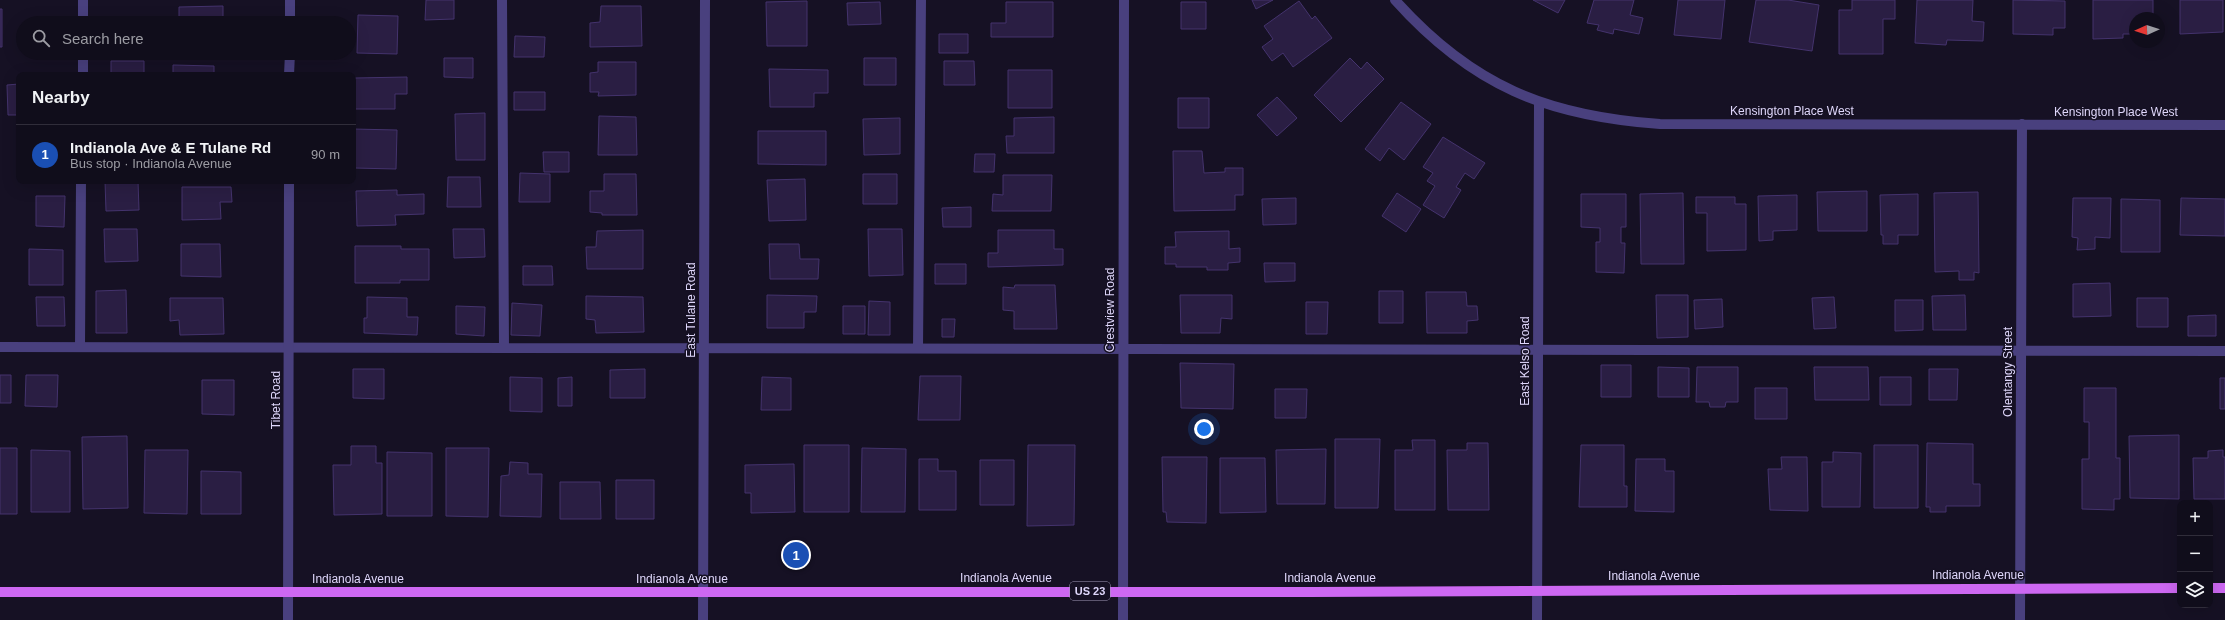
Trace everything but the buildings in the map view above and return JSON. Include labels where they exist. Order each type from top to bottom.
[{"type":"main road","name":"Indianola Avenue","points":[[0,592],[703,592],[2177,588]]},
{"type":"main road","points":[[2213,588],[2225,588]]},
{"type":"street","points":[[83,0],[83,16]]},
{"type":"street","points":[[290,0],[290,16]]},
{"type":"street","points":[[502,0],[504,347]]},
{"type":"street","name":"East Tulane Road","points":[[703,620],[705,0]]},
{"type":"street","points":[[918,348],[920,0]]},
{"type":"street","name":"Crestview Road","points":[[1122,620],[1124,0]]},
{"type":"street","name":"Kensington Place West","points":[[1395,0],[1418,25],[1444,49],[1505,87],[1538,103],[1594,117],[1660,124],[2225,125]]},
{"type":"street","points":[[83,60],[83,72]]},
{"type":"street","points":[[290,60],[290,72]]},
{"type":"street","name":"East Kelso Road","points":[[1537,620],[1538,103]]},
{"type":"street","name":"Olentangy Street","points":[[2020,620],[2022,124]]},
{"type":"street","points":[[80,347],[81,184]]},
{"type":"street","name":"Tibet Road","points":[[288,620],[289,184]]},
{"type":"street","points":[[0,347],[2225,351]]},
{"type":"place","name":"Indianola Ave & E Tulane Rd","points":[[796,555]]}]
